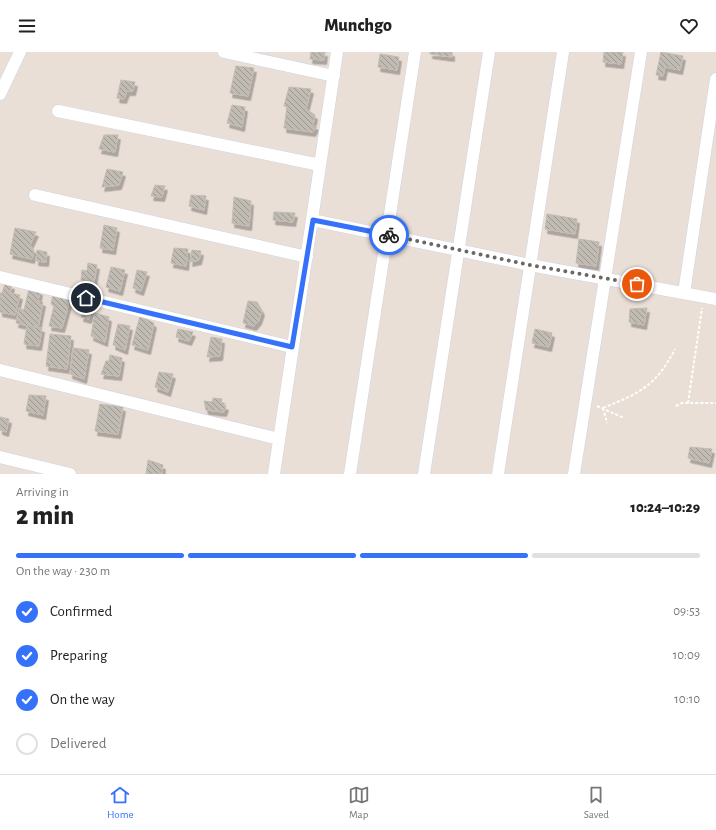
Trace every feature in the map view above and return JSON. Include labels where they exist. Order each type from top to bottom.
[{"type":"street","points":[[0,94],[20,52]]},
{"type":"street","points":[[224,52],[334,76]]},
{"type":"street","points":[[274,474],[292,347],[338,52]]},
{"type":"street","points":[[350,474],[415,52]]},
{"type":"street","points":[[424,474],[460,249],[489,52]]},
{"type":"street","points":[[498,474],[563,52]]},
{"type":"street","points":[[574,474],[641,52]]},
{"type":"street","points":[[684,293],[716,79]]},
{"type":"street","points":[[58,111],[320,165]]},
{"type":"street","points":[[35,195],[307,257]]},
{"type":"street","points":[[313,220],[460,249],[530,265],[716,299]]},
{"type":"street","points":[[0,277],[292,347]]},
{"type":"street","points":[[0,370],[279,439]]},
{"type":"street","points":[[0,457],[70,474]]},
{"type":"path","points":[[688,403],[704,296]]},
{"type":"path","points":[[603,408],[635,395],[648,387],[669,361],[675,349]]},
{"type":"path","points":[[676,406],[688,403],[716,403]]},
{"type":"path","points":[[597,406],[624,418]]},
{"type":"path","points":[[603,408],[607,424]]},
{"type":"building","points":[[311,52],[325,52],[324,60],[310,59]]},
{"type":"building","points":[[430,52],[452,52],[452,57],[430,54]]},
{"type":"building","points":[[604,52],[623,52],[621,64],[603,62]]},
{"type":"building","points":[[661,52],[683,56],[680,70],[665,67],[663,76],[656,75]]},
{"type":"building","points":[[380,54],[399,57],[397,70],[378,67]]},
{"type":"building","points":[[236,66],[254,68],[248,96],[230,93]]},
{"type":"building","points":[[121,80],[135,82],[133,91],[127,91],[124,99],[117,98]]},
{"type":"building","points":[[289,87],[311,89],[306,109],[315,115],[313,125],[316,126],[313,132],[284,128],[287,107],[284,106]]},
{"type":"building","points":[[232,105],[245,107],[242,127],[227,123]]},
{"type":"building","points":[[104,135],[118,135],[115,152],[99,149]]},
{"type":"building","points":[[107,169],[123,172],[119,185],[102,187]]},
{"type":"building","points":[[155,185],[165,186],[162,197],[151,196]]},
{"type":"building","points":[[191,195],[206,196],[204,210],[189,206]]},
{"type":"building","points":[[234,197],[251,201],[249,226],[232,223]]},
{"type":"building","points":[[274,212],[295,213],[293,222],[273,220]]},
{"type":"building","points":[[547,214],[577,219],[575,234],[545,229]]},
{"type":"building","points":[[104,225],[117,228],[113,250],[100,248]]},
{"type":"building","points":[[15,228],[36,232],[30,245],[34,251],[32,259],[10,254]]},
{"type":"building","points":[[579,239],[599,242],[596,266],[576,263]]},
{"type":"building","points":[[174,248],[188,249],[186,266],[171,263]]},
{"type":"building","points":[[37,250],[47,252],[46,262],[36,261]]},
{"type":"building","points":[[192,250],[201,251],[199,260],[190,262]]},
{"type":"building","points":[[88,263],[97,265],[94,282],[81,280],[82,270],[87,271]]},
{"type":"building","points":[[111,267],[125,270],[120,291],[106,287]]},
{"type":"building","points":[[137,270],[147,272],[141,291],[133,288]]},
{"type":"building","points":[[5,284],[12,285],[10,293],[20,295],[15,315],[0,312],[0,293],[2,293]]},
{"type":"building","points":[[29,288],[40,291],[38,301],[43,302],[38,328],[16,323],[19,308],[24,310]]},
{"type":"building","points":[[53,294],[70,299],[62,328],[49,326],[54,306],[51,304]]},
{"type":"building","points":[[248,301],[257,302],[262,311],[259,320],[254,326],[243,323]]},
{"type":"building","points":[[85,302],[93,305],[89,319],[81,317]]},
{"type":"building","points":[[647,308],[644,325],[629,322],[630,309]]},
{"type":"building","points":[[95,313],[109,317],[105,342],[91,336]]},
{"type":"building","points":[[140,316],[154,323],[148,350],[132,345]]},
{"type":"building","points":[[118,324],[130,326],[125,350],[113,345]]},
{"type":"building","points":[[27,325],[42,328],[39,346],[24,344]]},
{"type":"building","points":[[178,329],[193,332],[189,341],[176,337]]},
{"type":"building","points":[[535,329],[552,333],[549,347],[532,343]]},
{"type":"building","points":[[50,334],[71,336],[67,369],[46,366]]},
{"type":"building","points":[[211,337],[222,339],[220,356],[207,357]]},
{"type":"building","points":[[73,348],[89,350],[84,379],[70,374]]},
{"type":"building","points":[[110,355],[122,358],[119,376],[101,374],[106,361],[109,361]]},
{"type":"building","points":[[159,372],[173,374],[168,392],[155,387]]},
{"type":"building","points":[[29,395],[46,396],[43,415],[26,411]]},
{"type":"building","points":[[213,398],[222,399],[221,404],[226,406],[224,412],[206,410],[204,401],[212,402]]},
{"type":"building","points":[[100,404],[123,407],[118,434],[95,431]]},
{"type":"building","points":[[0,417],[9,419],[6,432],[0,430]]},
{"type":"building","points":[[690,447],[712,449],[709,463],[688,458]]},
{"type":"building","points":[[148,460],[163,465],[162,474],[146,474]]},
{"type":"way so far","points":[[389,235],[530,265],[637,284]]},
{"type":"route","points":[[86,298],[292,347],[313,220],[389,235]]}]
